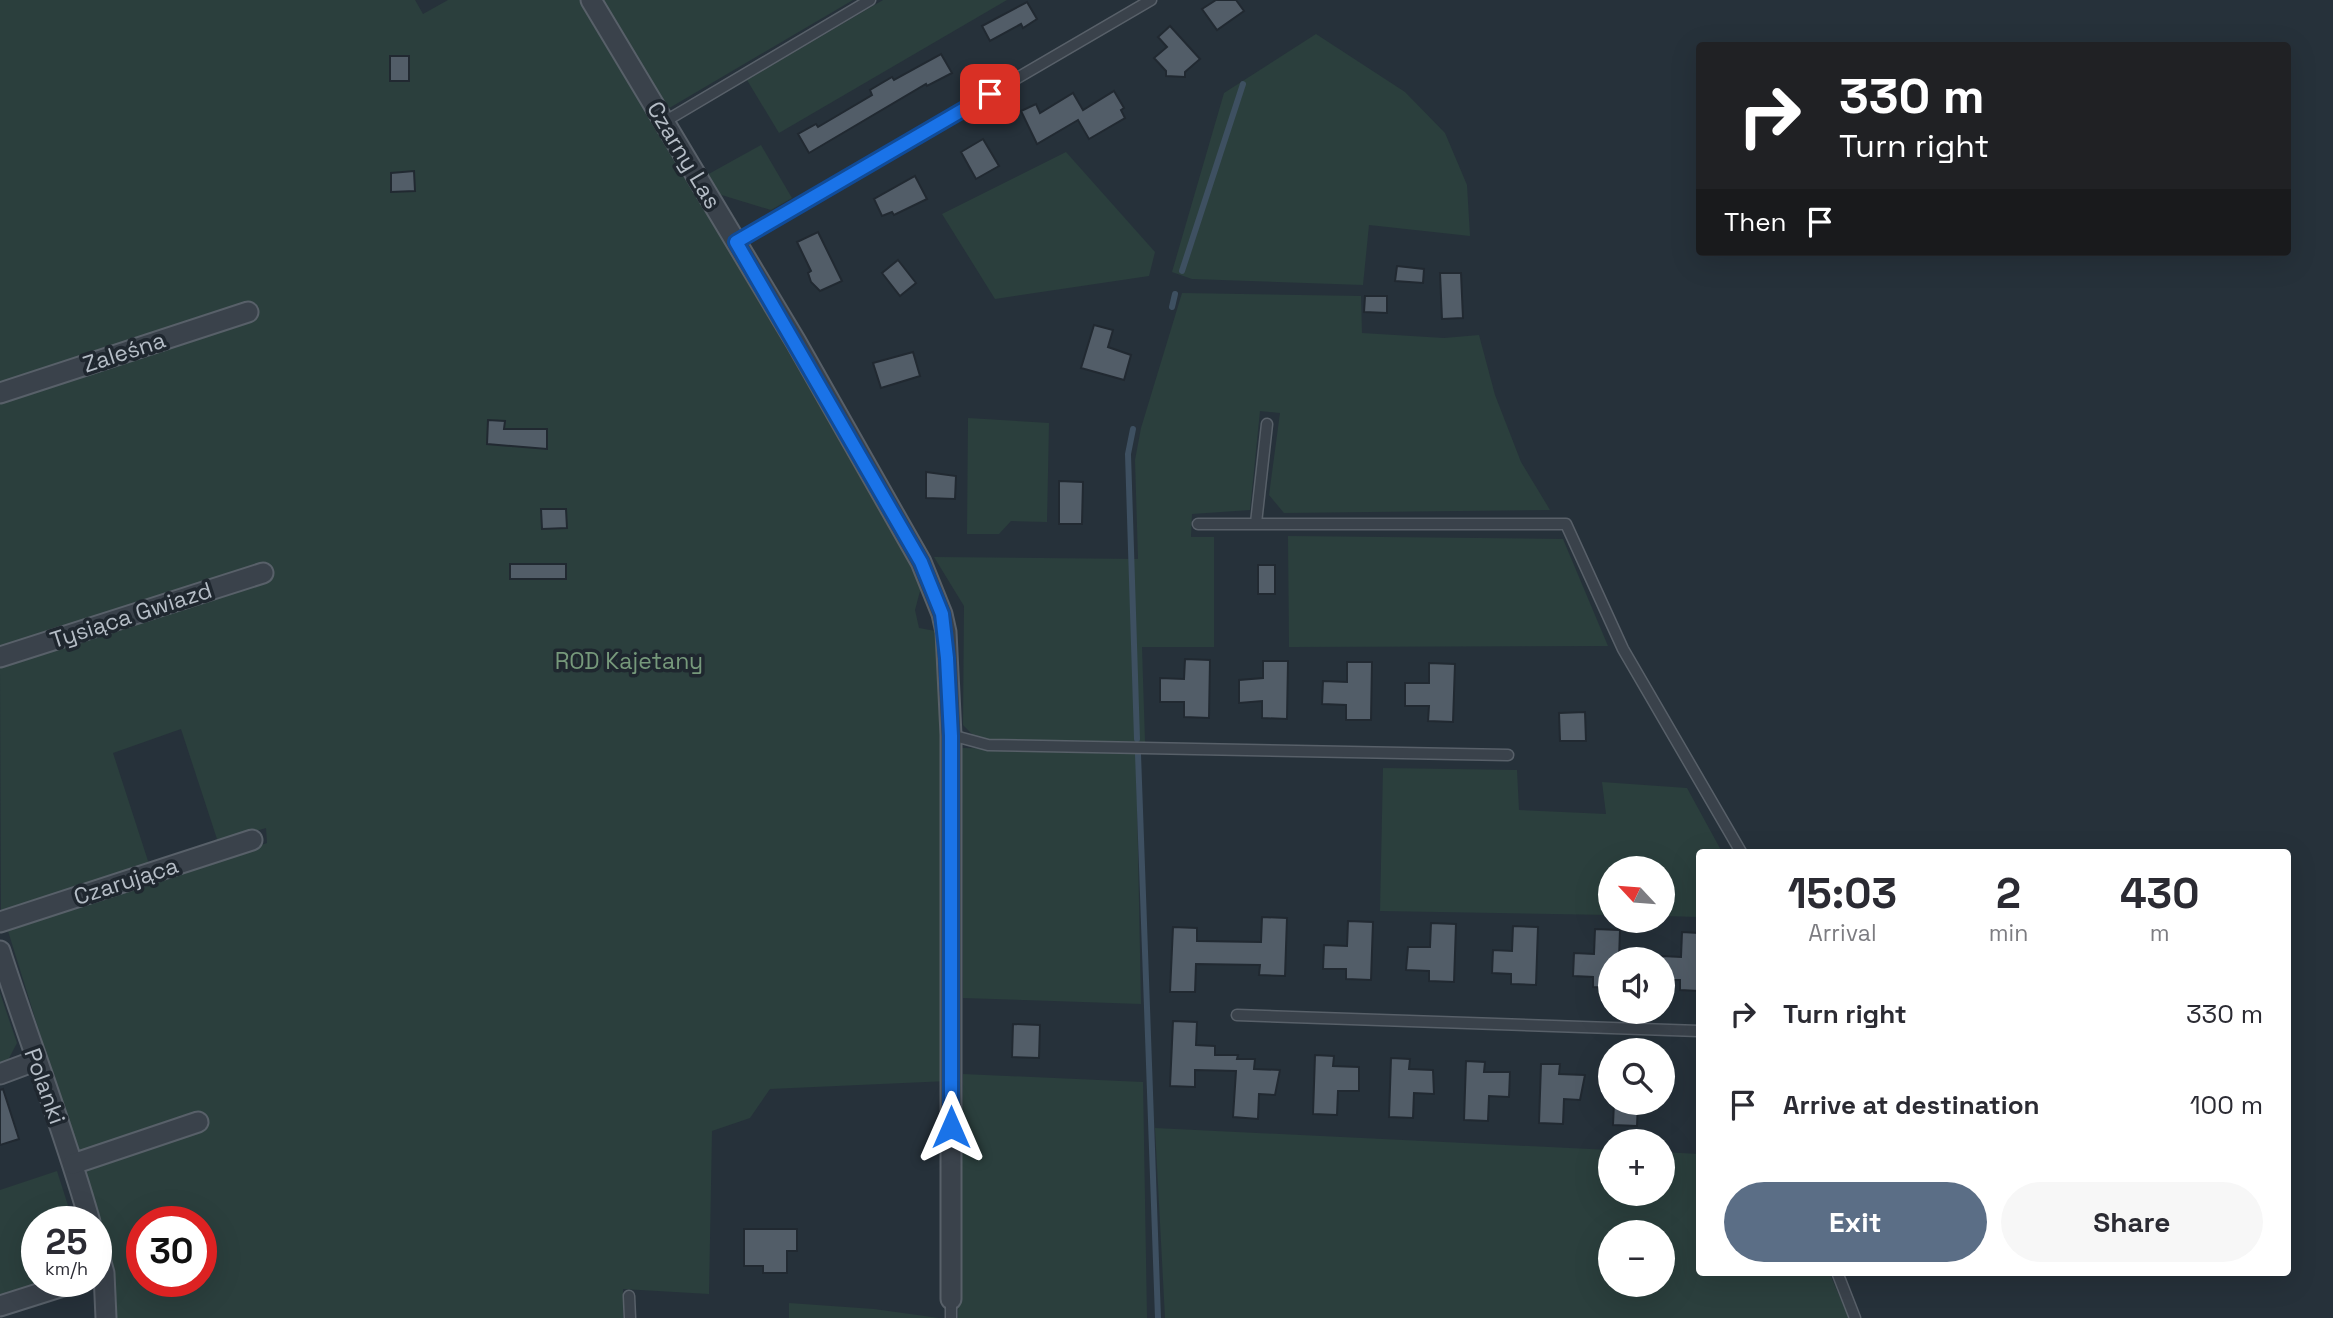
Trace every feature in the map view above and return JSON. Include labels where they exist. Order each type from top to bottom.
[{"type":"street","name":"Czarny Las","points":[[591,0],[736,242],[921,562],[934,590],[946,632],[951,736],[951,1308]]},
{"type":"street","name":"Zaleśna","points":[[0,393],[248,312]]},
{"type":"street","name":"Tysiąca Gwiazd","points":[[0,657],[262,573]]},
{"type":"street","name":"Czarująca","points":[[0,922],[252,840]]},
{"type":"street","name":"Polanki","points":[[0,951],[35,1062],[74,1164],[86,1206]]},
{"type":"street","points":[[0,1074],[35,1062]]},
{"type":"street","points":[[74,1164],[198,1122]]},
{"type":"street","points":[[0,1306],[28,1297]]},
{"type":"street","points":[[103,1297],[106,1318]]},
{"type":"lane","points":[[664,122],[870,0]]},
{"type":"lane","points":[[736,242],[1151,0]]},
{"type":"lane","points":[[1256,523],[1267,424]]},
{"type":"lane","points":[[1198,524],[1566,524],[1623,649],[1739,849]]},
{"type":"lane","points":[[951,736],[988,745],[1508,755]]},
{"type":"lane","points":[[1237,1015],[1696,1031]]},
{"type":"lane","points":[[1839,1276],[1855,1318]]},
{"type":"lane","points":[[629,1296],[629,1318]]},
{"type":"green space","name":"ROD Kajetany","points":[[0,0],[415,0],[423,14],[448,0],[581,0],[923,580],[915,610],[919,628],[941,632],[940,941],[948,1081],[770,1089],[750,1118],[712,1131],[709,1294],[623,1289],[623,1318],[113,1318],[112,1206],[92,1206],[83,1170],[204,1130],[197,1113],[77,1153],[8,931],[267,843],[266,828],[218,842],[181,729],[113,753],[149,864],[1,910],[0,667],[269,579],[266,562],[0,650],[0,402],[253,318],[250,301],[0,383]]},
{"type":"green space","points":[[601,0],[853,0],[666,110]]},
{"type":"green space","points":[[883,0],[1007,0],[779,133],[747,80]]},
{"type":"green space","points":[[1316,34],[1405,92],[1445,133],[1467,185],[1470,236],[1369,225],[1363,285],[1192,279],[1172,272],[1224,93]]},
{"type":"green space","points":[[761,145],[792,198],[771,210],[715,193],[705,176]]},
{"type":"green space","points":[[1066,152],[1155,252],[1149,276],[995,299],[942,214]]},
{"type":"green space","points":[[1182,293],[1361,296],[1362,333],[1444,338],[1479,335],[1495,395],[1521,462],[1550,510],[1284,513],[1269,495],[1280,413],[1260,411],[1250,510],[1192,514],[1191,537],[1214,537],[1214,647],[1142,647],[1145,742],[977,739],[963,725],[964,606],[934,557],[1138,559],[1135,460],[1141,428]]},
{"type":"green space","points":[[968,418],[1049,423],[1047,522],[1011,521],[999,534],[967,534]]},
{"type":"green space","points":[[1288,536],[1563,539],[1608,646],[1289,647]]},
{"type":"green space","points":[[962,748],[1136,751],[1141,1004],[963,998]]},
{"type":"green space","points":[[1383,768],[1517,770],[1519,810],[1606,814],[1602,782],[1687,788],[1720,849],[1696,849],[1696,917],[1675,916],[1675,856],[1598,856],[1598,915],[1380,911]]},
{"type":"green space","points":[[0,993],[17,1043],[7,1062],[0,1065]]},
{"type":"green space","points":[[963,1074],[1143,1082],[1147,1318],[958,1318]]},
{"type":"green space","points":[[1155,1128],[1598,1149],[1598,1206],[1675,1206],[1675,1153],[1696,1154],[1696,1276],[1831,1276],[1849,1318],[1165,1318]]},
{"type":"green space","points":[[57,1171],[68,1206],[21,1206],[21,1292],[0,1299],[0,1190]]},
{"type":"green space","points":[[789,1303],[874,1309],[939,1318],[789,1318]]},
{"type":"building","points":[[1216,0],[1236,0],[1244,11],[1217,30],[1202,9]]},
{"type":"building","points":[[1027,2],[1037,19],[1023,28],[1021,24],[990,41],[982,26]]},
{"type":"building","points":[[1170,26],[1200,59],[1185,72],[1185,77],[1166,76],[1166,71],[1154,58],[1167,47],[1158,37]]},
{"type":"building","points":[[941,54],[952,73],[927,86],[926,84],[809,153],[798,134],[816,124],[818,127],[872,95],[870,90],[892,77],[894,80]]},
{"type":"building","points":[[390,56],[409,56],[409,81],[390,81]]},
{"type":"building","points":[[1114,91],[1124,108],[1121,110],[1125,118],[1089,139],[1078,120],[1037,144],[1021,111],[1036,104],[1040,113],[1073,93],[1083,110]]},
{"type":"building","points":[[983,139],[999,166],[976,179],[961,152]]},
{"type":"building","points":[[414,171],[415,191],[391,192],[391,173]]},
{"type":"building","points":[[915,176],[927,199],[894,215],[892,212],[882,216],[874,199]]},
{"type":"building","points":[[818,232],[842,281],[820,291],[811,282],[808,273],[811,271],[797,242]]},
{"type":"building","points":[[898,260],[916,283],[900,296],[882,273]]},
{"type":"building","points":[[1397,266],[1424,269],[1423,283],[1395,281]]},
{"type":"building","points":[[1440,273],[1461,273],[1463,318],[1442,319]]},
{"type":"building","points":[[1365,296],[1387,296],[1387,313],[1364,312]]},
{"type":"building","points":[[1094,325],[1113,330],[1108,347],[1131,355],[1124,380],[1081,368]]},
{"type":"building","points":[[913,352],[920,376],[881,388],[873,363]]},
{"type":"building","points":[[488,420],[505,421],[504,429],[547,429],[547,449],[487,444]]},
{"type":"building","points":[[926,472],[956,476],[955,499],[926,498]]},
{"type":"building","points":[[1059,481],[1083,482],[1082,524],[1059,524]]},
{"type":"building","points":[[541,509],[566,509],[567,528],[542,529]]},
{"type":"building","points":[[510,564],[566,564],[566,579],[510,579]]},
{"type":"building","points":[[1258,565],[1275,565],[1275,594],[1258,594]]},
{"type":"building","points":[[1185,659],[1210,660],[1209,718],[1184,717],[1184,702],[1160,702],[1160,678],[1184,679]]},
{"type":"building","points":[[1263,661],[1288,661],[1287,719],[1262,718],[1262,701],[1239,703],[1239,680],[1263,678]]},
{"type":"building","points":[[1347,662],[1372,662],[1371,720],[1346,720],[1346,705],[1322,704],[1323,681],[1347,682]]},
{"type":"building","points":[[1429,663],[1455,664],[1453,722],[1428,721],[1429,706],[1405,706],[1405,683],[1429,683]]},
{"type":"building","points":[[1585,712],[1586,741],[1560,741],[1559,713]]},
{"type":"building","points":[[1262,917],[1287,918],[1285,976],[1259,975],[1260,965],[1196,964],[1195,992],[1170,992],[1173,927],[1197,928],[1197,941],[1261,942]]},
{"type":"building","points":[[1348,921],[1373,922],[1371,980],[1346,979],[1346,969],[1323,969],[1324,945],[1347,946]]},
{"type":"building","points":[[1431,923],[1456,924],[1454,982],[1429,981],[1429,971],[1406,970],[1408,947],[1430,947]]},
{"type":"building","points":[[1513,926],[1538,927],[1536,985],[1511,984],[1511,974],[1492,973],[1493,950],[1512,951]]},
{"type":"building","points":[[1595,929],[1598,929],[1598,933],[1620,933],[1619,947],[1598,947],[1598,987],[1593,987],[1593,977],[1573,976],[1574,953],[1594,954]]},
{"type":"building","points":[[1682,932],[1696,933],[1696,991],[1680,990],[1680,980],[1675,980],[1675,957],[1681,957]]},
{"type":"building","points":[[1173,1021],[1197,1022],[1196,1045],[1215,1046],[1215,1055],[1238,1055],[1237,1059],[1255,1059],[1254,1069],[1280,1070],[1275,1095],[1259,1094],[1258,1119],[1233,1117],[1236,1071],[1195,1070],[1195,1087],[1170,1086]]},
{"type":"building","points":[[1013,1024],[1040,1025],[1039,1058],[1012,1057]]},
{"type":"building","points":[[1315,1055],[1334,1056],[1333,1066],[1359,1067],[1359,1091],[1338,1091],[1337,1115],[1313,1114]]},
{"type":"building","points":[[1391,1058],[1410,1059],[1409,1069],[1433,1070],[1434,1094],[1414,1093],[1413,1118],[1389,1117]]},
{"type":"building","points":[[1466,1061],[1485,1062],[1484,1072],[1510,1072],[1509,1097],[1489,1096],[1488,1121],[1464,1120]]},
{"type":"building","points":[[1541,1064],[1560,1064],[1559,1074],[1585,1075],[1580,1100],[1564,1099],[1563,1124],[1539,1123]]},
{"type":"building","points":[[3,1089],[19,1139],[0,1145],[0,1090]]},
{"type":"building","points":[[1613,1115],[1637,1115],[1637,1126],[1613,1125]]},
{"type":"building","points":[[744,1229],[797,1229],[797,1251],[787,1251],[787,1273],[763,1273],[763,1266],[744,1266]]},
{"type":"waterway","points":[[1182,271],[1243,84]]},
{"type":"waterway","points":[[1172,307],[1175,294]]},
{"type":"waterway","points":[[1133,429],[1128,454],[1137,739]]},
{"type":"waterway","points":[[1138,754],[1158,1318]]},
{"type":"route","points":[[951,1127],[951,736],[946,632],[942,614],[921,562],[736,242],[990,94]]}]
